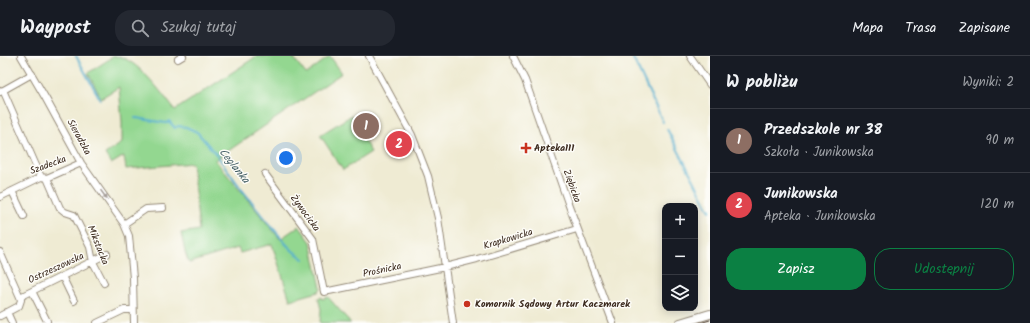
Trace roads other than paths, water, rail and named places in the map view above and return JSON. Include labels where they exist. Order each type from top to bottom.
[{"type":"street","name":"Sieradzka","points":[[21,56],[81,163],[124,224],[129,236],[133,278],[134,323]]},
{"type":"street","points":[[369,56],[412,135],[428,176],[438,218],[453,323]]},
{"type":"street","name":"Ziębicka","points":[[513,56],[525,80],[577,228],[613,323]]},
{"type":"street","points":[[690,56],[710,85]]},
{"type":"street","points":[[1,91],[32,74]]},
{"type":"street","name":"Mikstacka","points":[[1,91],[60,208],[65,212],[74,215],[90,247],[93,262],[104,283]]},
{"type":"street","name":"Szadecka","points":[[0,197],[81,163]]},
{"type":"street","name":"Żywocicka","points":[[265,174],[313,240],[324,292]]},
{"type":"street","points":[[12,191],[24,216]]},
{"type":"street","points":[[124,224],[146,209],[163,208]]},
{"type":"street","name":"Krapkowicka","points":[[445,267],[478,259],[577,228]]},
{"type":"street","points":[[0,252],[22,300],[19,306],[0,316]]},
{"type":"street","name":"Ostrzeszowska","points":[[20,296],[107,254]]},
{"type":"street","name":"Prośnicka","points":[[324,292],[445,267]]},
{"type":"street","points":[[62,276],[74,301]]},
{"type":"street","points":[[32,291],[47,321]]},
{"type":"street","points":[[97,323],[124,310],[133,310]]},
{"type":"street","points":[[6,312],[12,323]]},
{"type":"street","points":[[680,323],[710,314]]},
{"type":"waterway","name":"Ceglanka","points":[[76,56],[100,99]]},
{"type":"waterway","points":[[632,56],[663,122]]},
{"type":"waterway","name":"Ceglanka","points":[[135,118],[167,123],[169,121],[175,128],[178,126],[186,127],[197,132],[286,244],[304,259]]},
{"type":"waterway","points":[[667,129],[710,211]]},
{"type":"tram line","points":[[700,323],[710,320]]},
{"type":"place","name":"Przedszkole nr 38","points":[[366,126]]},
{"type":"place","name":"Junikowska","points":[[399,144]]},
{"type":"place","name":"Apteka111","points":[[526,148]]},
{"type":"place","name":"Komornik Sądowy Artur Kaczmarek","points":[[467,304]]}]
